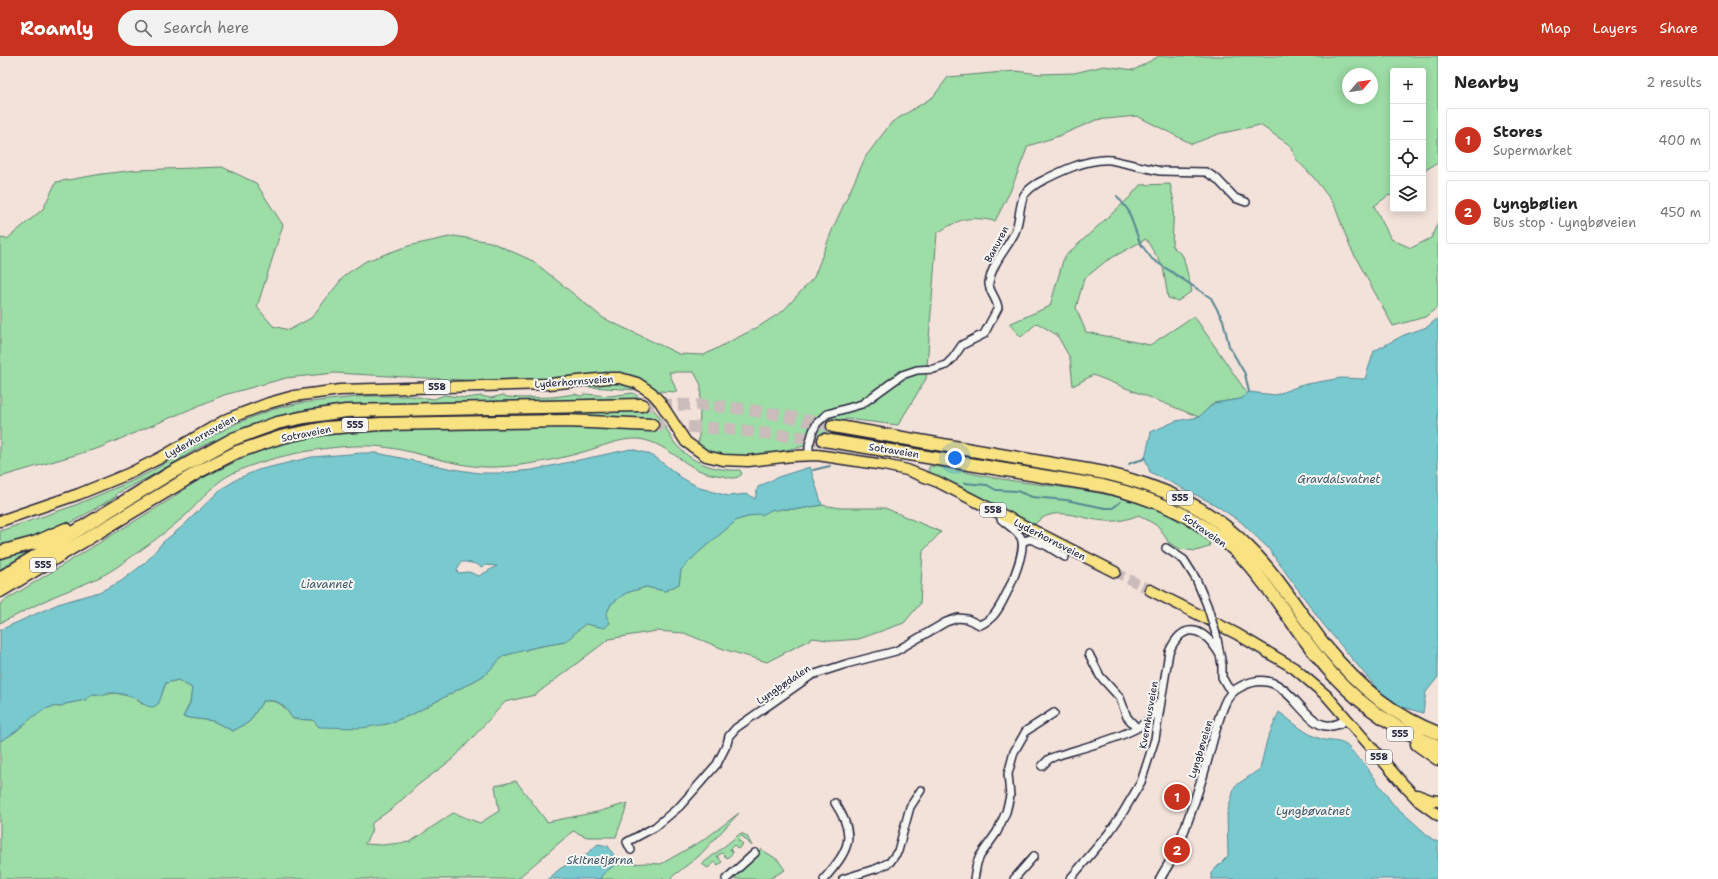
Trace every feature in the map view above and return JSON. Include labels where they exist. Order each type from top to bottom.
[{"type":"highway","name":"Sotraveien","points":[[0,578],[152,484],[233,439],[277,423],[346,411],[642,405]]},
{"type":"highway","name":"Sotraveien","points":[[0,591],[86,540],[175,484],[220,460],[259,444],[308,431],[349,426],[428,423],[568,422],[652,425]]},
{"type":"highway","name":"Sotraveien","points":[[833,426],[1105,473],[1152,486],[1186,501],[1228,529],[1248,546],[1280,583],[1326,647],[1362,685],[1392,709],[1412,721],[1438,733]]},
{"type":"highway","name":"Sotraveien","points":[[824,440],[1103,486],[1144,497],[1180,512],[1220,538],[1238,553],[1269,589],[1315,653],[1333,675],[1365,706],[1405,731],[1438,746]]},
{"type":"highway","name":"555","points":[[0,552],[22,547],[48,538],[73,526],[117,500],[152,484]]},
{"type":"highway","name":"555","points":[[0,600],[86,540]]},
{"type":"highway","name":"555","points":[[1365,706],[1381,723],[1425,748],[1438,759]]},
{"type":"main road","name":"Lyderhornsveien","points":[[0,521],[79,494],[144,466],[215,425],[244,411],[294,396],[340,390],[549,384],[620,378],[637,383],[652,393],[660,402],[686,442],[706,456],[723,460],[748,461],[809,455],[858,461],[907,470],[938,482],[1003,515],[1049,542],[1115,572]]},
{"type":"main road","name":"558","points":[[1150,590],[1237,634],[1282,659],[1318,687],[1390,770],[1420,802],[1438,815]]},
{"type":"main road","name":"558","points":[[1413,793],[1430,800],[1438,801]]},
{"type":"street","name":"Banuren","points":[[809,455],[809,445],[813,431],[817,423],[827,414],[862,404],[902,375],[917,370],[946,365],[953,358],[962,344],[984,334],[998,308],[998,303],[989,287],[990,280],[1000,255],[1014,233],[1024,196],[1038,183],[1081,165],[1096,161],[1111,160],[1160,171],[1206,172],[1217,179],[1235,198],[1246,202]]},
{"type":"street","points":[[1003,515],[1001,519],[1019,535],[1022,542],[1030,539],[1049,542],[1065,558]]},
{"type":"street","name":"Lyngbødalen","points":[[631,850],[627,842],[655,827],[680,806],[710,773],[721,757],[731,733],[742,723],[812,675],[896,650],[946,622],[958,618],[967,619],[977,624],[986,623],[996,613],[1006,594],[1019,561],[1022,542]]},
{"type":"street","points":[[1166,548],[1184,560],[1196,579],[1207,605],[1216,634],[1222,677],[1227,686],[1233,692]]},
{"type":"street","name":"Kvernhusveien","points":[[1070,879],[1104,839],[1122,814],[1141,782],[1155,739],[1169,652],[1178,636],[1186,631],[1193,630],[1200,632],[1212,641],[1220,655]]},
{"type":"street","points":[[1089,654],[1100,676],[1120,698],[1126,717],[1137,728]]},
{"type":"street","name":"Lyngbøveien","points":[[1160,879],[1184,832],[1200,786],[1223,706],[1233,692],[1241,686],[1251,682],[1271,682],[1288,692],[1313,720],[1326,727],[1334,726],[1346,719]]},
{"type":"street","points":[[1042,766],[1049,759],[1056,756],[1137,728],[1149,719],[1161,699]]},
{"type":"street","points":[[974,879],[980,856],[997,832],[1006,812],[1010,796],[1008,774],[1014,752],[1026,731],[1054,713]]},
{"type":"street","points":[[843,879],[878,868],[890,862],[900,847],[910,807],[921,790]]},
{"type":"street","points":[[824,879],[839,860],[849,838],[847,824],[835,803]]},
{"type":"street","points":[[726,879],[754,853]]},
{"type":"street","points":[[1014,879],[1034,856]]},
{"type":"green space","points":[[1159,56],[1438,56],[1438,163],[1426,169],[1426,68],[1390,68],[1390,196],[1374,206],[1391,239],[1411,248],[1431,238],[1438,222],[1438,307],[1425,317],[1393,326],[1350,247],[1334,204],[1314,178],[1296,159],[1291,146],[1260,125],[1218,134],[1192,144],[1137,116],[1096,120],[1059,136],[1028,146],[1010,192],[995,221],[970,219],[959,221],[937,233],[926,379],[898,425],[846,419],[805,446],[743,459],[698,459],[701,385],[694,372],[669,372],[677,392],[335,373],[286,378],[224,395],[99,448],[0,477],[0,238],[7,239],[43,209],[56,182],[136,170],[222,167],[256,183],[283,225],[257,307],[273,326],[289,330],[311,318],[345,275],[366,261],[408,246],[454,236],[491,242],[533,261],[603,318],[679,354],[704,355],[758,327],[783,311],[814,277],[833,228],[866,156],[892,122],[933,97],[948,77],[1015,71],[1040,74],[1074,73],[1104,66],[1134,70]]},
{"type":"green space","points":[[1170,184],[1174,202],[1172,246],[1183,256],[1192,291],[1178,301],[1168,298],[1163,267],[1146,239],[1106,261],[1084,279],[1076,308],[1086,332],[1150,345],[1194,316],[1247,393],[1241,399],[1214,403],[1199,417],[1093,375],[1073,386],[1070,358],[1057,335],[1037,323],[1021,337],[1009,324],[1050,306],[1064,257],[1129,198],[1140,185]]},
{"type":"green space","points":[[633,393],[654,410],[674,442],[688,455],[695,460],[712,467],[740,470],[742,474],[733,478],[702,472],[654,443],[638,439],[617,441],[562,458],[529,464],[496,467],[465,465],[403,450],[372,446],[337,447],[297,453],[257,463],[226,477],[215,485],[177,523],[110,572],[95,580],[48,599],[0,623],[0,604],[4,601],[171,499],[191,484],[245,457],[266,449],[311,437],[378,430],[556,427],[607,428],[520,416],[302,427],[89,530],[0,585],[0,583],[204,460],[232,446],[290,424],[350,416],[636,411],[635,399],[605,399],[340,405],[299,411],[245,428],[202,446],[155,474],[116,494],[117,496],[62,528],[0,548],[0,531],[73,506],[132,481],[237,423],[274,409],[300,403],[366,396],[410,396],[434,399],[444,395],[466,398],[481,396],[491,398],[503,395],[507,397],[522,398],[553,397],[575,394],[581,396],[585,394],[609,396]]},
{"type":"green space","points":[[930,466],[948,468],[993,478],[1085,491],[1139,503],[1164,512],[1188,526],[1210,543],[1209,547],[1196,551],[1180,549],[1169,543],[1159,527],[1139,515],[1123,520],[1110,521],[1096,520],[1068,514],[1058,514],[1050,515],[1041,519],[1033,526],[960,486],[931,473],[928,469]]},
{"type":"green space","points":[[822,505],[841,508],[885,508],[941,532],[923,551],[920,604],[904,623],[859,639],[834,641],[813,638],[767,662],[726,650],[684,633],[656,631],[609,639],[535,695],[505,702],[454,758],[418,785],[394,807],[372,823],[371,832],[365,844],[382,845],[410,842],[453,813],[480,823],[499,811],[495,786],[516,781],[547,822],[597,812],[628,803],[616,837],[587,837],[573,831],[517,879],[0,879],[0,741],[11,735],[39,712],[49,708],[60,707],[65,704],[85,700],[93,694],[102,695],[116,693],[135,698],[142,704],[158,704],[166,683],[178,680],[192,688],[190,703],[183,717],[213,721],[233,731],[249,722],[263,701],[278,703],[293,719],[387,724],[413,714],[485,675],[503,656],[536,647],[565,642],[585,624],[606,615],[611,604],[626,593],[646,587],[665,591],[679,584],[681,570],[699,552],[737,520],[773,509],[800,509]]},
{"type":"green space","points":[[38,548],[0,571],[0,556]]},
{"type":"green space","points":[[739,813],[699,856],[669,879],[593,879],[599,866],[646,863],[661,864],[705,839]]},
{"type":"green space","points":[[741,833],[747,836],[752,846],[742,836],[738,840],[743,844],[738,849],[734,845],[730,849],[733,853],[727,858],[722,853],[717,856],[722,862],[718,865],[715,862],[708,868],[702,864]]},
{"type":"green space","points":[[761,849],[778,860],[785,870],[769,879],[729,879]]},
{"type":"water","name":"Gravdalsvatnet","points":[[1438,318],[1438,677],[1426,692],[1423,713],[1389,703],[1323,624],[1268,548],[1241,522],[1214,504],[1150,472],[1145,458],[1151,432],[1176,421],[1199,417],[1214,403],[1241,399],[1249,392],[1275,395],[1302,385],[1341,378],[1365,379],[1374,351],[1404,335],[1427,327]]},
{"type":"water","name":"Liavannet","points":[[631,449],[655,457],[682,478],[700,488],[728,496],[748,494],[755,499],[758,487],[778,477],[810,467],[822,505],[800,509],[780,509],[777,511],[773,509],[762,515],[758,514],[737,520],[699,552],[681,570],[679,584],[665,591],[646,587],[626,593],[611,604],[606,615],[610,623],[605,628],[585,624],[565,642],[536,647],[503,656],[485,675],[413,714],[387,724],[361,728],[319,727],[313,720],[293,719],[287,710],[278,702],[263,701],[249,722],[233,731],[213,721],[183,717],[190,703],[192,688],[178,680],[166,683],[159,703],[155,706],[151,707],[145,705],[133,697],[121,694],[93,694],[85,700],[44,710],[34,716],[14,733],[0,741],[0,630],[58,604],[99,592],[120,582],[146,562],[163,542],[183,526],[220,490],[239,478],[258,470],[312,457],[362,453],[377,453],[479,473],[501,473],[532,470]],"holes":[[[461,562],[476,564],[482,567],[486,565],[497,566],[479,576],[469,572],[458,573],[457,570]]]},
{"type":"water","name":"Lyngbøvatnet","points":[[1279,712],[1304,731],[1315,737],[1340,742],[1351,749],[1364,763],[1392,803],[1432,839],[1438,842],[1438,879],[1211,879],[1211,873],[1228,856],[1227,813],[1235,786],[1260,769],[1267,740]]},
{"type":"water","name":"Skitnetjørna","points":[[598,844],[608,846],[618,862],[602,875],[600,879],[548,879],[561,868],[582,858]]},
{"type":"waterway","points":[[1117,196],[1128,210],[1140,243],[1152,259],[1211,298],[1223,320],[1229,346],[1245,374],[1249,392]]},
{"type":"waterway","points":[[1129,464],[1145,458]]},
{"type":"waterway","points":[[813,470],[830,466]]},
{"type":"waterway","points":[[964,483],[987,485],[996,490],[1017,491],[1032,497],[1066,500],[1105,508],[1113,508],[1120,502]]},
{"type":"tunnel","points":[[642,405],[697,405],[730,407],[833,426]]},
{"type":"tunnel","points":[[652,425],[729,429],[824,440]]},
{"type":"tunnel","points":[[1115,572],[1150,590]]},
{"type":"place","name":"Stores","points":[[1177,797]]},
{"type":"place","name":"Lyngbølien","points":[[1177,850]]}]
